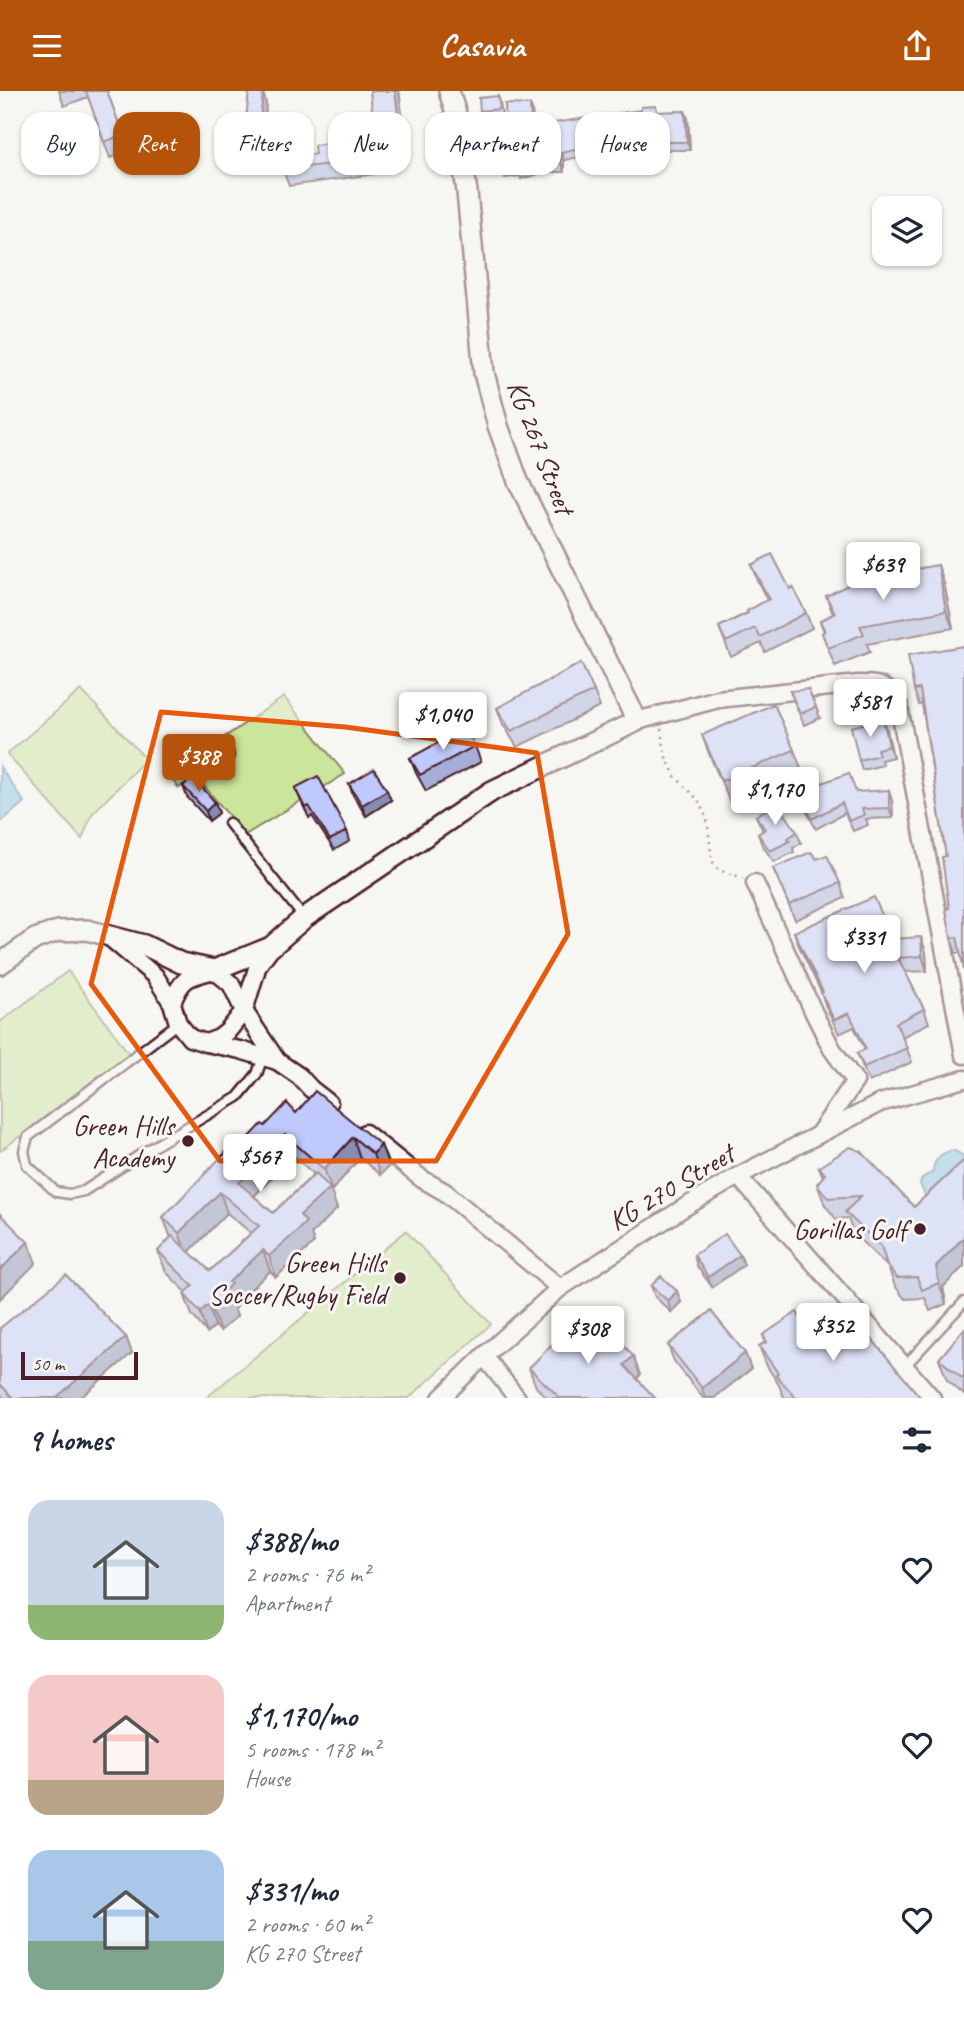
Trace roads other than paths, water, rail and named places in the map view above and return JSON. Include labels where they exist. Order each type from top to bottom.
[{"type":"street","name":"KG 267 Street","points":[[449,91],[456,114],[467,192],[484,373],[498,426],[518,481],[637,721]]},
{"type":"street","points":[[206,1043],[228,1031],[244,1011],[258,965],[271,947],[304,918],[492,791],[637,721],[719,699],[879,684],[891,692],[899,706],[964,1055]]},
{"type":"street","points":[[755,883],[832,1049],[855,1081],[818,1134]]},
{"type":"street","points":[[0,964],[35,939],[58,931],[87,930],[145,945],[181,963],[214,969],[231,983],[270,1059]]},
{"type":"street","points":[[108,936],[155,976],[172,1003],[177,1023],[190,1038],[270,1059],[299,1076],[311,1089],[422,1179],[444,1192],[560,1288]]},
{"type":"street","points":[[172,1003],[178,986],[192,976],[271,947]]},
{"type":"street","name":"KG 270 Street","points":[[441,1398],[560,1288],[685,1207],[738,1176],[880,1103],[964,1079]]},
{"type":"street","points":[[738,1176],[932,1398]]},
{"type":"street","points":[[484,1356],[517,1398]]},
{"type":"lane","points":[[229,823],[304,918]]},
{"type":"lane","points":[[177,1023],[28,1137],[24,1151],[27,1165],[56,1192],[70,1194],[84,1191],[238,1097],[270,1059]]},
{"type":"lane","points":[[904,1367],[964,1302]]},
{"type":"water","points":[[0,767],[24,802],[0,823]]},
{"type":"water","points":[[953,1150],[964,1156],[964,1184],[926,1198],[920,1184],[922,1178],[933,1172],[938,1157]]},
{"type":"place","name":"Green Hills Academy","points":[[188,1141]]},
{"type":"place","name":"Gorillas Golf","points":[[920,1229]]},
{"type":"place","name":"Green Hills Soccer/Rugby Field","points":[[400,1278]]}]
